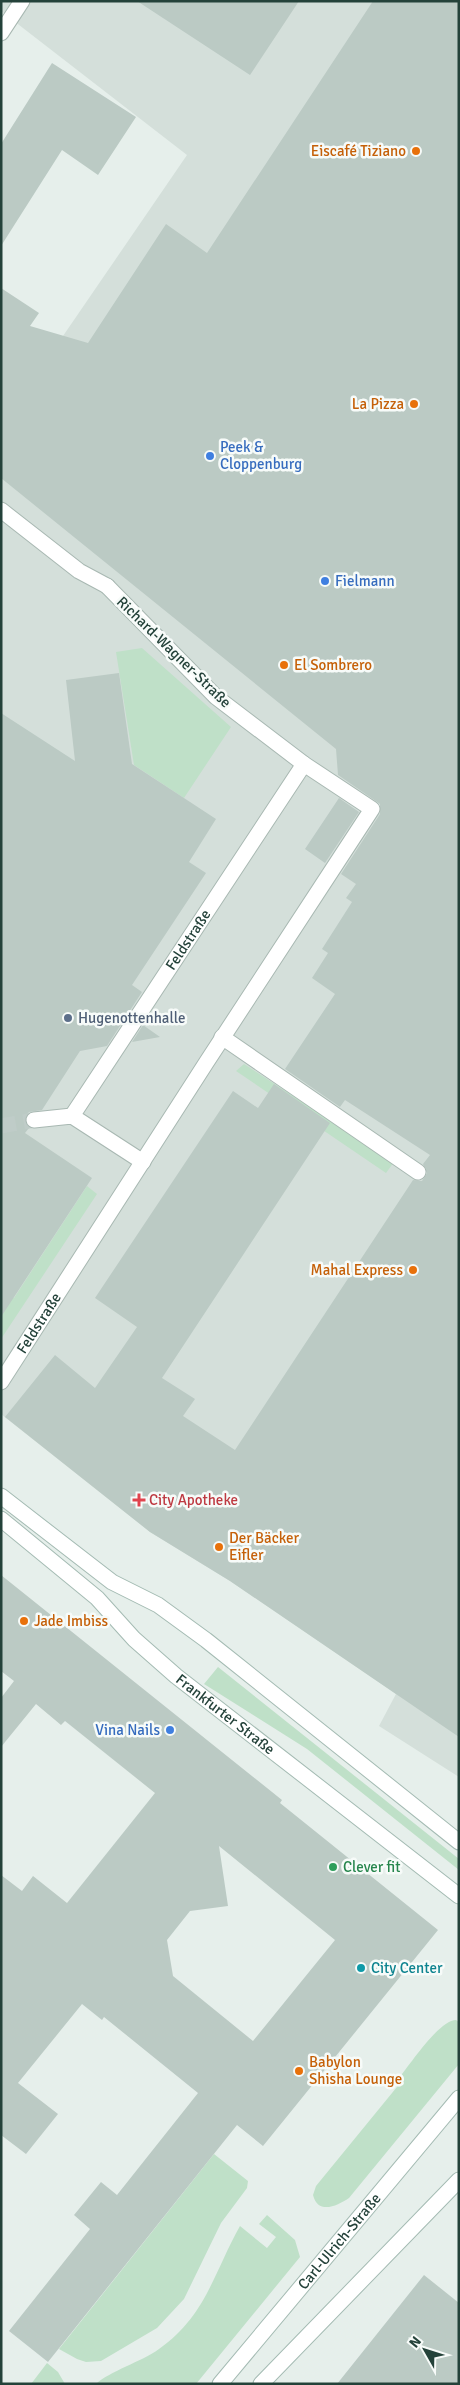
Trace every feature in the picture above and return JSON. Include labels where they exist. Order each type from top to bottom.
[{"type":"street","points":[[1,33],[22,1]]},
{"type":"street","name":"Richard-Wagner-Straße","points":[[1,510],[79,571],[107,586],[216,697],[304,764],[372,809]]},
{"type":"street","name":"Feldstraße","points":[[72,1116],[304,764]]},
{"type":"street","name":"Feldstraße","points":[[1,1382],[372,809]]},
{"type":"street","points":[[222,1038],[418,1172]]},
{"type":"street","points":[[34,1120],[72,1116],[143,1162]]},
{"type":"street","points":[[1,1496],[112,1582],[158,1605],[206,1640],[459,1842]]},
{"type":"street","name":"Frankfurter Straße","points":[[1,1519],[97,1598],[134,1639],[176,1676],[459,1896]]},
{"type":"street","name":"Carl-Ulrich-Straße","points":[[220,2384],[459,2098]]},
{"type":"street","points":[[261,2384],[459,2180]]},
{"type":"shaded area","points":[[1,1],[459,1],[459,1777],[379,1726],[396,1694],[230,1581],[150,1532],[1,1414],[1,433],[63,336],[187,155],[1,11]]},
{"type":"green space","points":[[142,648],[231,727],[184,798],[134,765],[116,652]]},
{"type":"green space","points":[[244,1064],[394,1162],[386,1173],[236,1071]]},
{"type":"green space","points":[[87,1186],[97,1194],[1,1339],[1,1290],[14,1298]]},
{"type":"green space","points":[[218,1667],[459,1859],[459,1870],[307,1749],[204,1684]]},
{"type":"green space","points":[[456,2020],[459,2022],[459,2064],[349,2198],[334,2206],[323,2207],[319,2205],[313,2195],[316,2186],[401,2082],[398,2079],[425,2044],[441,2027]]},
{"type":"green space","points":[[214,2154],[248,2181],[247,2188],[221,2223],[184,2299],[157,2328],[101,2361],[86,2362],[59,2349]]},
{"type":"green space","points":[[267,2215],[295,2240],[300,2257],[196,2384],[96,2384],[109,2375],[159,2349],[188,2322],[207,2292],[240,2226],[267,2248],[276,2237],[259,2224]]},
{"type":"green space","points":[[47,2363],[58,2372],[65,2384],[31,2384]]},
{"type":"building","points":[[137,1],[299,1],[250,75]]},
{"type":"building","points":[[373,1],[459,1],[459,1737],[230,1581],[150,1532],[5,1417],[55,1355],[95,1388],[137,1327],[95,1298],[233,1091],[258,1108],[274,1084],[330,1123],[162,1378],[195,1399],[183,1416],[235,1450],[413,1180],[422,1181],[427,1173],[423,1164],[430,1155],[345,1100],[340,1107],[285,1069],[335,994],[312,978],[328,953],[322,949],[352,902],[346,898],[356,884],[341,874],[380,814],[380,804],[338,775],[336,749],[1,478],[1,288],[39,313],[30,326],[88,343],[166,224],[207,253]]},
{"type":"building","points":[[52,63],[136,117],[98,175],[62,150],[1,246],[1,144]]},
{"type":"building","name":"Hugenottenhalle","points":[[119,673],[132,764],[216,819],[189,862],[206,873],[132,985],[142,992],[107,1046],[80,1051],[42,1110],[29,1112],[25,1117],[29,1128],[25,1133],[92,1178],[1,1317],[1,713],[75,761],[66,680]]},
{"type":"building","points":[[339,798],[359,812],[325,863],[305,849]]},
{"type":"building","points":[[143,1025],[160,1037],[132,1042]]},
{"type":"building","points":[[1,1575],[282,1800],[280,1803],[438,1930],[263,2146],[237,2125],[48,2362],[9,2331],[90,2229],[74,2215],[101,2182],[117,2195],[198,2093],[104,2017],[102,2020],[82,2004],[18,2083],[58,2114],[26,2154],[1,2135],[1,1875],[22,1891],[33,1876],[67,1903],[155,1793],[65,1721],[61,1725],[36,1704],[1,1747],[1,1698],[14,1681],[1,1671]],"holes":[[[219,1846],[335,1940],[253,2041],[173,1976],[167,1940],[190,1911],[228,1906]]]},
{"type":"building","points":[[424,2275],[459,2303],[459,2384],[337,2384]]},
{"type":"tunnel","points":[[1,1126],[34,1120]]},
{"type":"place","name":"Eiscafé Tiziano","points":[[416,151]]},
{"type":"place","name":"La Pizza","points":[[414,404]]},
{"type":"place","name":"Peek & Cloppenburg","points":[[210,456]]},
{"type":"place","name":"Fielmann","points":[[325,581]]},
{"type":"place","name":"El Sombrero","points":[[284,665]]},
{"type":"place","name":"Hugenottenhalle","points":[[68,1018]]},
{"type":"place","name":"Mahal Express","points":[[413,1270]]},
{"type":"place","name":"City Apotheke","points":[[139,1500]]},
{"type":"place","name":"Der Bäcker Eifler","points":[[219,1547]]},
{"type":"place","name":"Jade Imbiss","points":[[24,1621]]},
{"type":"place","name":"Vina Nails","points":[[170,1730]]},
{"type":"place","name":"Clever fit","points":[[333,1867]]},
{"type":"place","name":"City Center","points":[[361,1968]]},
{"type":"place","name":"Babylon Shisha Lounge","points":[[299,2071]]}]
